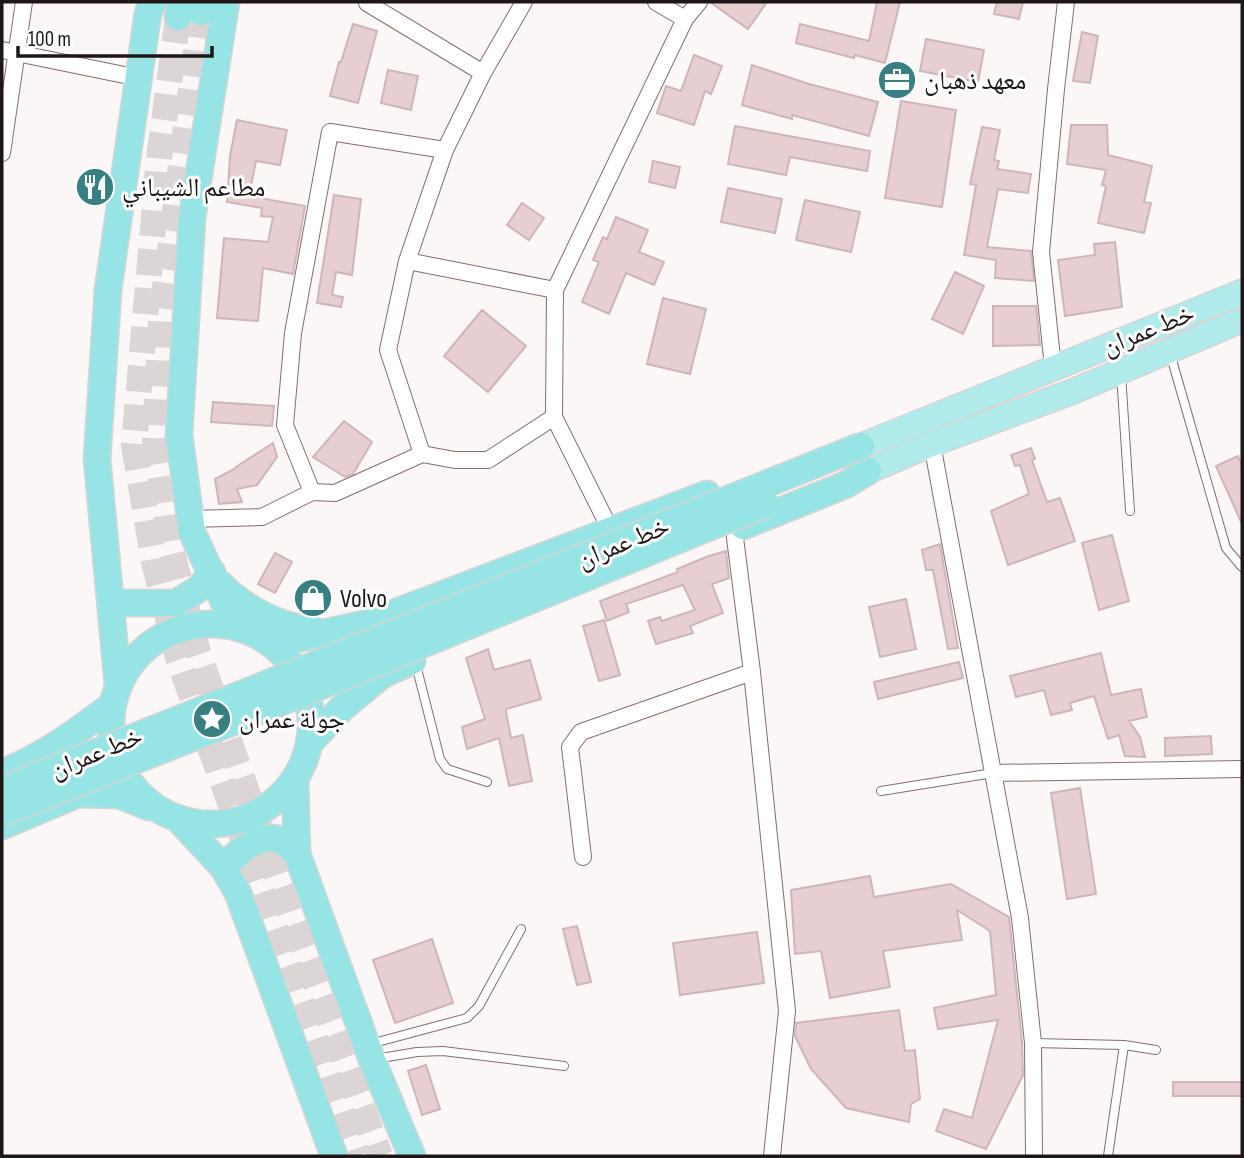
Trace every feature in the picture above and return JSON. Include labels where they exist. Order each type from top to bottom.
[{"type":"highway","points":[[153,2],[148,13],[108,290],[97,459],[111,603],[115,695],[112,746],[127,782],[156,810]]},
{"type":"highway","points":[[226,2],[192,218],[179,435],[192,532],[235,625]]},
{"type":"highway","points":[[273,643],[365,624],[827,449],[865,458],[845,485],[415,659],[382,675],[342,708],[310,741]]},
{"type":"highway","name":"خط عمران","points":[[2,813],[838,475],[865,458]]},
{"type":"highway","name":"خط عمران","points":[[2,790],[865,458]]},
{"type":"highway","points":[[111,603],[176,603],[200,588],[214,575]]},
{"type":"highway","points":[[214,575],[231,594],[254,612],[293,627],[327,632]]},
{"type":"highway","points":[[2,773],[30,762],[57,746],[115,695],[155,640],[193,624],[235,625],[273,643],[297,671],[310,705],[310,741],[295,780],[297,854],[370,1052],[412,1156]]},
{"type":"highway","points":[[365,624],[349,640],[347,659],[362,671],[382,675]]},
{"type":"highway","points":[[30,762],[47,762],[60,777],[57,790],[44,809]]},
{"type":"highway","points":[[2,826],[78,794],[119,795],[181,821],[223,825],[264,810],[295,780]]},
{"type":"highway","points":[[181,821],[223,867],[239,893],[334,1156]]},
{"type":"highway","points":[[223,867],[245,848],[260,840],[279,839],[297,854]]},
{"type":"main road","name":"خط عمران","points":[[865,458],[1053,367],[1242,292]]},
{"type":"main road","name":"خط عمران","points":[[865,458],[932,444],[1121,371],[1242,320]]},
{"type":"street","points":[[2,153],[8,51],[24,2]]},
{"type":"street","points":[[369,2],[483,73]]},
{"type":"street","points":[[422,454],[388,350],[407,261],[445,150],[483,73],[524,2]]},
{"type":"street","points":[[656,2],[685,19]]},
{"type":"street","points":[[611,531],[554,417],[555,290],[685,19],[699,2]]},
{"type":"street","points":[[1053,367],[1041,252],[1066,2]]},
{"type":"street","points":[[8,51],[139,78]]},
{"type":"street","points":[[312,492],[285,425],[293,333],[330,132],[445,150]]},
{"type":"street","points":[[407,261],[555,290]]},
{"type":"street","points":[[189,519],[262,517],[312,492],[335,493],[422,454],[454,460],[488,460],[554,417]]},
{"type":"street","points":[[932,444],[1020,918],[1033,1043],[1034,1156]]},
{"type":"street","points":[[734,530],[752,673],[787,1011],[772,1156]]},
{"type":"street","points":[[583,857],[570,747],[581,732],[752,673]]},
{"type":"street","points":[[993,773],[1242,768]]},
{"type":"lane","points":[[1170,351],[1226,548],[1242,567]]},
{"type":"lane","points":[[1121,371],[1130,511]]},
{"type":"lane","points":[[415,659],[440,760],[447,769],[487,782]]},
{"type":"lane","points":[[881,792],[993,773]]},
{"type":"lane","points":[[370,1052],[467,1018],[479,1006],[521,929]]},
{"type":"lane","points":[[1033,1043],[1124,1045],[1156,1050]]},
{"type":"lane","points":[[1108,1156],[1124,1045]]},
{"type":"lane","points":[[370,1052],[443,1051],[564,1066]]},
{"type":"building","points":[[710,2],[767,2],[748,29]]},
{"type":"building","points":[[877,2],[900,2],[885,63],[796,43],[800,24],[869,41]]},
{"type":"building","points":[[997,2],[1023,2],[1019,19],[994,14]]},
{"type":"building","points":[[353,24],[377,31],[358,103],[330,96]]},
{"type":"building","points":[[1082,32],[1098,36],[1090,83],[1073,81]]},
{"type":"building","points":[[926,39],[984,50],[978,82],[920,71]]},
{"type":"building","points":[[694,55],[722,66],[711,94],[705,91],[694,125],[657,113],[666,86],[681,91]]},
{"type":"building","points":[[752,65],[809,84],[878,102],[869,136],[792,115],[792,119],[742,105]]},
{"type":"building","points":[[388,70],[418,76],[411,110],[381,103]]},
{"type":"building","points":[[901,101],[956,110],[942,207],[885,198]]},
{"type":"building","points":[[237,120],[287,130],[280,165],[256,161],[249,196],[305,206],[293,274],[263,268],[258,321],[217,318],[224,238],[268,242],[273,217],[261,216],[262,208],[227,202],[230,156]]},
{"type":"building","points":[[1071,125],[1107,125],[1108,155],[1152,166],[1144,202],[1151,203],[1144,233],[1098,223],[1106,186],[1102,185],[1106,170],[1067,164]]},
{"type":"building","points":[[735,126],[870,151],[867,171],[790,157],[786,175],[728,164]]},
{"type":"building","points":[[982,127],[1000,130],[994,160],[999,161],[997,169],[1031,174],[1028,193],[998,189],[987,247],[1031,251],[1034,281],[995,278],[996,260],[964,255],[976,185],[970,184]]},
{"type":"building","points":[[653,161],[680,167],[675,188],[649,182]]},
{"type":"building","points":[[728,188],[782,199],[775,233],[721,222]]},
{"type":"building","points":[[334,195],[361,199],[352,275],[336,272],[332,295],[343,297],[341,307],[317,303]]},
{"type":"building","points":[[805,200],[860,212],[851,252],[796,240]]},
{"type":"building","points":[[522,203],[544,218],[529,240],[507,225]]},
{"type":"building","points":[[616,217],[648,230],[639,252],[664,262],[654,285],[626,273],[609,314],[582,302],[599,262],[593,260],[603,237],[607,239]]},
{"type":"building","points":[[1115,242],[1122,307],[1065,316],[1058,260],[1095,255],[1094,244]]},
{"type":"building","points":[[955,272],[984,286],[963,334],[932,319]]},
{"type":"building","points":[[663,298],[706,309],[690,374],[647,364]]},
{"type":"building","points":[[993,306],[1036,306],[1040,345],[993,346]]},
{"type":"building","points":[[482,310],[526,346],[488,392],[444,356]]},
{"type":"building","points":[[213,402],[274,406],[272,426],[211,422]]},
{"type":"building","points":[[344,421],[372,442],[353,474],[345,477],[313,457]]},
{"type":"building","points":[[273,443],[277,457],[257,485],[237,489],[242,502],[219,504],[215,479]]},
{"type":"building","points":[[1031,448],[1035,459],[1032,460],[1047,502],[1060,498],[1075,541],[1008,565],[991,511],[1029,494],[1020,465],[1015,466],[1011,455]]},
{"type":"building","points":[[1238,456],[1242,466],[1242,524],[1216,466]]},
{"type":"building","points":[[1112,535],[1129,601],[1099,610],[1082,543]]},
{"type":"building","points":[[940,544],[958,648],[948,649],[933,570],[926,570],[922,550]]},
{"type":"building","points":[[726,551],[729,578],[712,584],[723,613],[690,626],[693,633],[656,644],[648,621],[660,617],[662,621],[695,610],[683,585],[626,604],[629,612],[607,621],[600,601]]},
{"type":"building","points":[[275,553],[292,562],[275,593],[258,584]]},
{"type":"building","points":[[906,599],[916,649],[880,657],[869,607]]},
{"type":"building","points":[[604,620],[620,675],[599,681],[583,626]]},
{"type":"building","points":[[488,649],[494,670],[530,660],[541,699],[506,709],[506,712],[511,738],[523,735],[532,781],[509,786],[499,738],[467,749],[462,727],[485,719],[466,658]]},
{"type":"building","points":[[1101,653],[1111,695],[1141,689],[1147,717],[1129,721],[1140,737],[1145,757],[1125,756],[1119,735],[1108,739],[1094,696],[1070,703],[1072,710],[1051,715],[1044,690],[1016,697],[1010,676]]},
{"type":"building","points":[[959,662],[963,678],[878,699],[874,682]]},
{"type":"building","points":[[1211,736],[1212,754],[1165,756],[1165,738]]},
{"type":"building","points":[[1080,788],[1096,894],[1067,899],[1051,793]]},
{"type":"building","points":[[870,876],[874,897],[951,884],[1009,917],[1023,1075],[986,1149],[936,1131],[944,1109],[972,1118],[998,1020],[938,1029],[934,1008],[996,995],[990,931],[957,910],[962,940],[883,951],[890,987],[830,998],[821,951],[795,954],[791,890]]},
{"type":"building","points":[[577,926],[591,982],[577,985],[563,929]]},
{"type":"building","points":[[757,932],[764,983],[680,995],[673,943]]},
{"type":"building","points":[[432,939],[453,1003],[395,1023],[373,960]]},
{"type":"building","points":[[899,1010],[905,1051],[915,1050],[920,1099],[911,1104],[909,1122],[846,1108],[811,1069],[795,1036],[796,1023]]},
{"type":"building","points":[[426,1065],[440,1109],[422,1115],[408,1071]]},
{"type":"building","points":[[1173,1082],[1242,1082],[1242,1096],[1173,1096]]},
{"type":"tunnel","points":[[201,12],[161,318],[155,439],[171,549],[198,652],[283,895],[380,1156]]},
{"type":"tunnel","points":[[178,17],[159,158],[134,445],[154,562],[178,658],[357,1156]]},
{"type":"place","name":"معهد ذهبان","points":[[897,80]]},
{"type":"place","name":"مطاعم الشيباني","points":[[95,187]]},
{"type":"place","name":"Volvo","points":[[313,598]]},
{"type":"place","name":"جولة عمران","points":[[212,719]]}]
